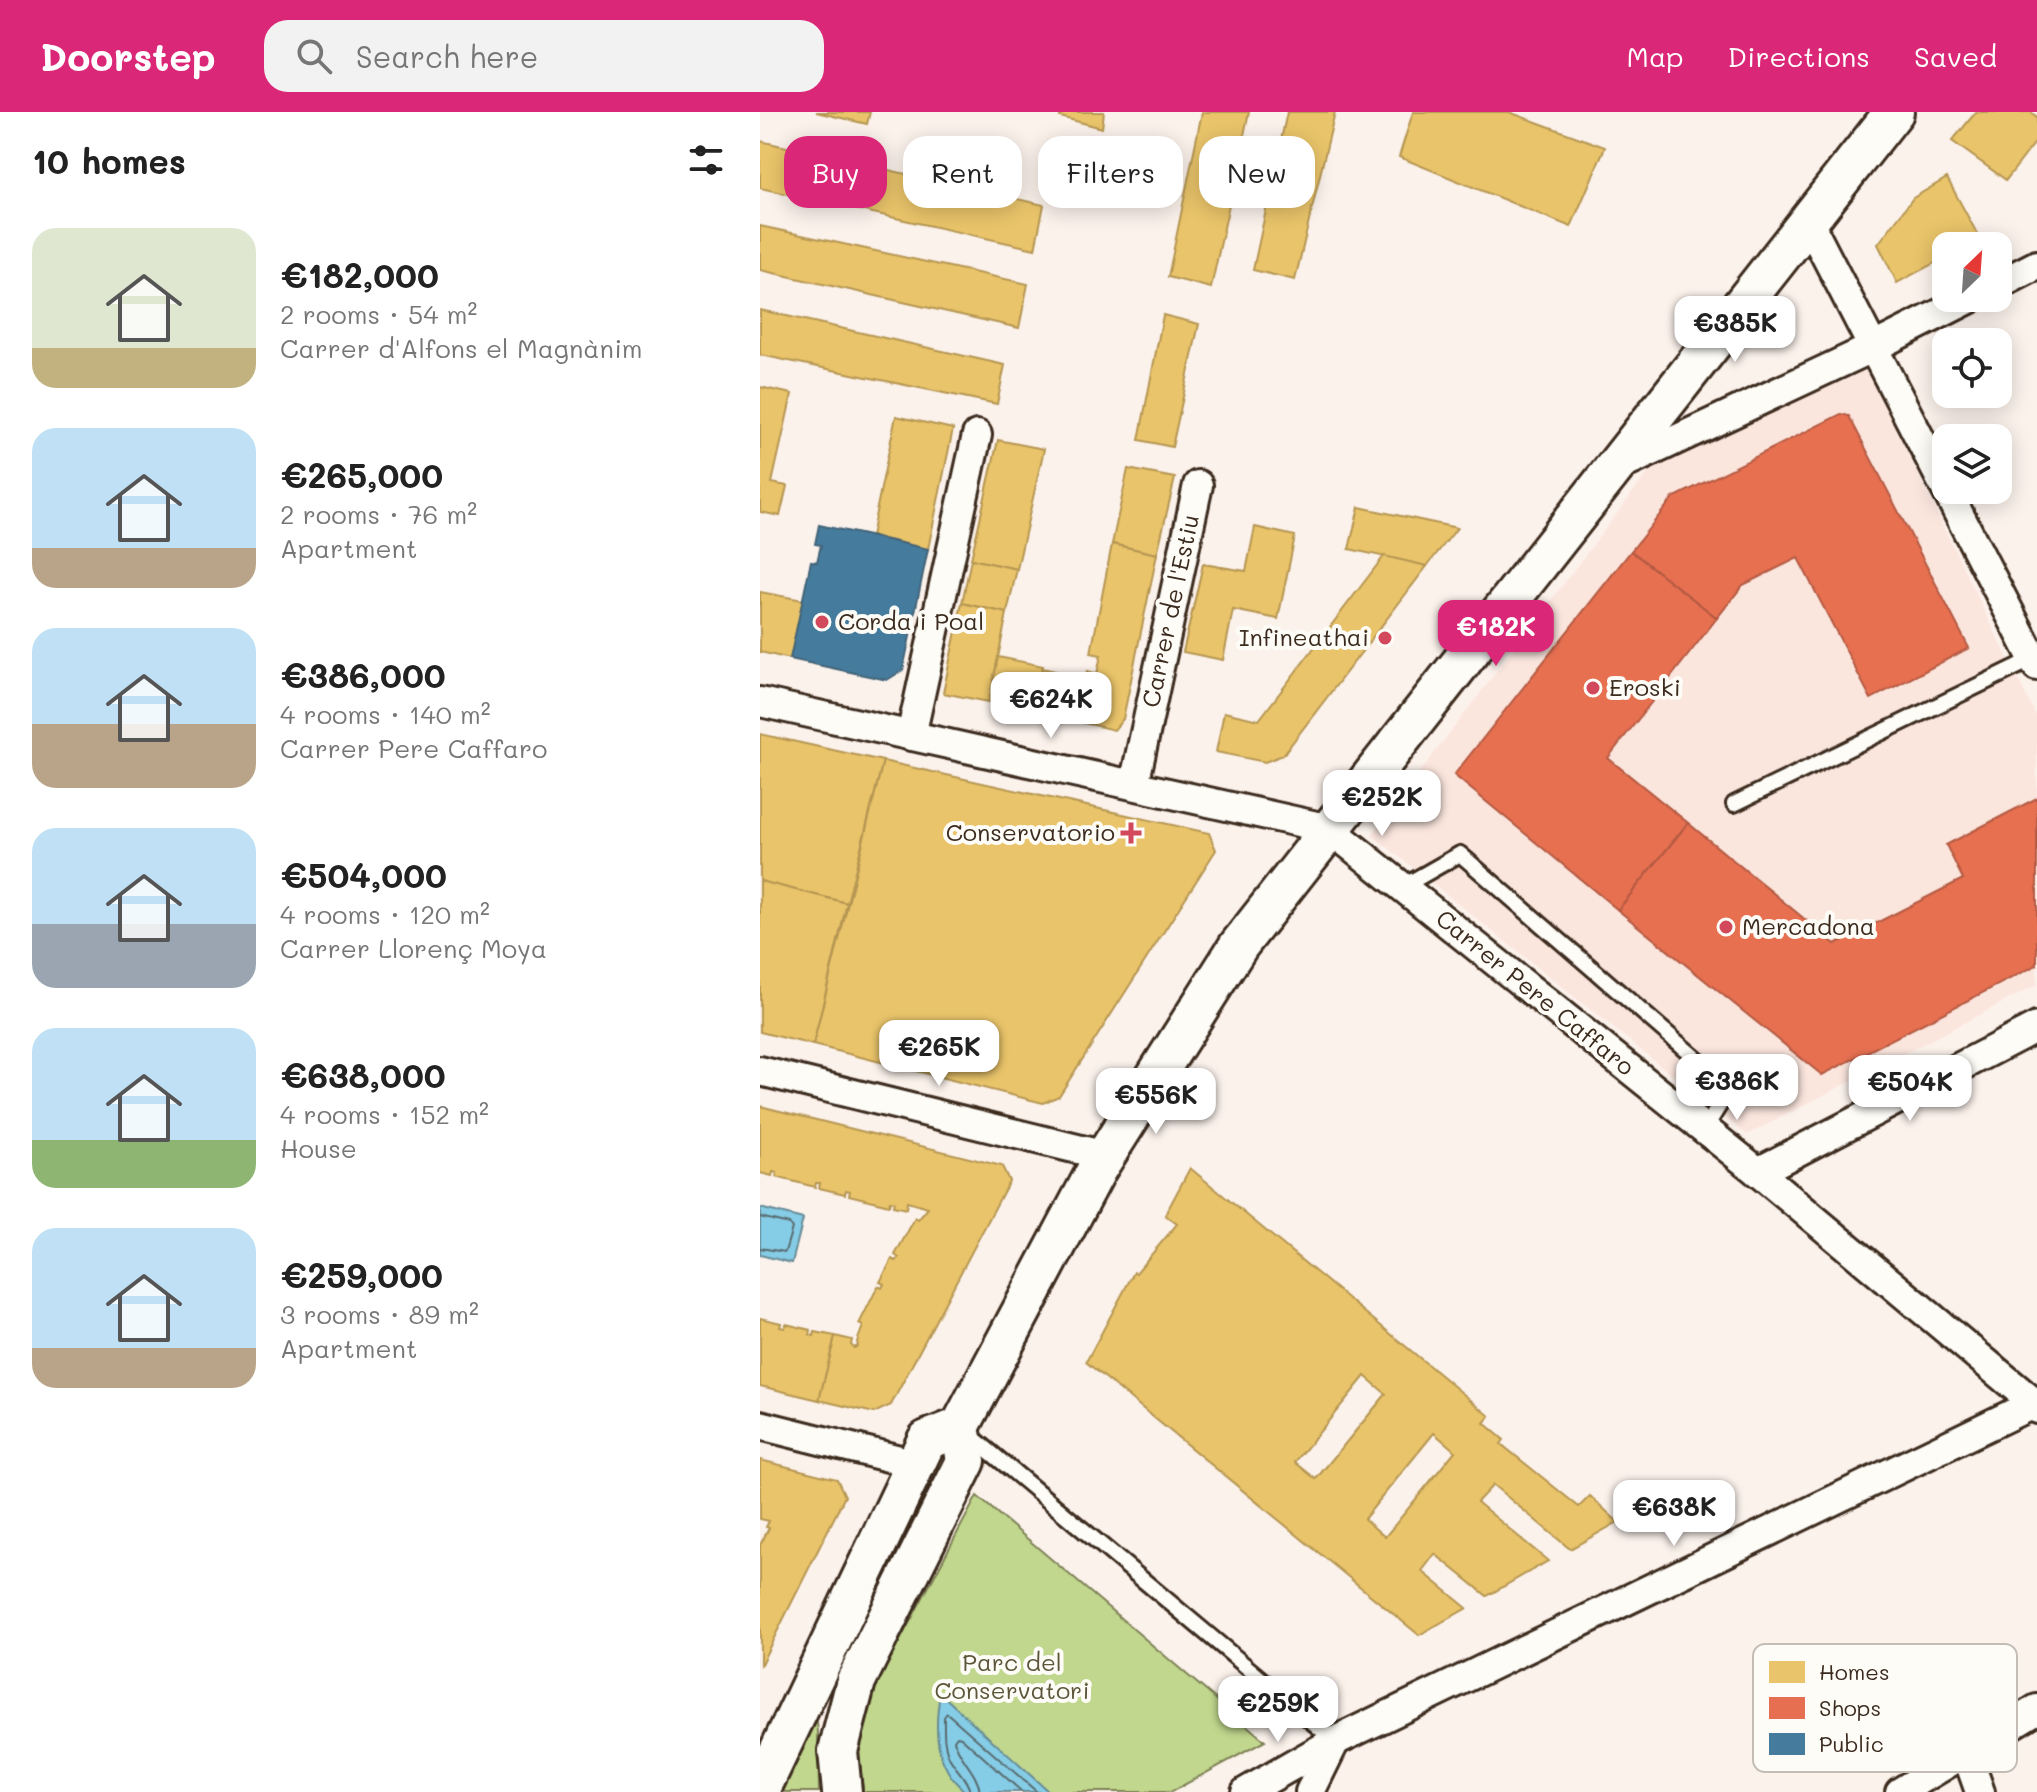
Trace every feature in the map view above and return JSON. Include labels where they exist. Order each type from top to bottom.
[{"type":"main road","points":[[842,1792],[838,1751],[856,1681],[966,1461],[960,1427],[1106,1156],[1239,945],[1894,112]]},
{"type":"main road","points":[[760,1791],[770,1748],[927,1440],[960,1427]]},
{"type":"street","points":[[1808,221],[2036,661]]},
{"type":"street","points":[[2012,278],[2037,265]]},
{"type":"street","points":[[1613,469],[1943,312]]},
{"type":"street","points":[[911,736],[977,435]]},
{"type":"street","name":"Carrer de l'Estiu","points":[[1134,785],[1198,485]]},
{"type":"street","points":[[760,702],[1330,829]]},
{"type":"street","name":"Carrer Pere Caffaro","points":[[1330,829],[1758,1172],[2036,1404]]},
{"type":"street","points":[[1758,1172],[2037,1027]]},
{"type":"street","points":[[760,1071],[1106,1156]]},
{"type":"street","points":[[1246,1792],[1335,1741],[2036,1404]]},
{"type":"street","points":[[760,1425],[900,1460],[910,1475]]},
{"type":"street","points":[[2017,1721],[2037,1709]]},
{"type":"street","points":[[1310,1792],[1335,1741]]},
{"type":"street","points":[[1900,1792],[1933,1772]]},
{"type":"street","points":[[1973,1772],[1980,1792]]},
{"type":"lane","points":[[1734,804],[2036,661]]},
{"type":"lane","points":[[1402,887],[1460,854],[1730,1088],[1704,1130]]},
{"type":"lane","points":[[960,1427],[1335,1741]]},
{"type":"shaded area","points":[[1867,370],[2037,718],[2037,985],[1747,1135],[1372,835],[1656,462]]},
{"type":"green space","name":"Parc del Conservatori","points":[[977,1496],[1265,1741],[1171,1792],[863,1792],[856,1723]]},
{"type":"green space","points":[[813,1723],[817,1723],[818,1732],[819,1792],[782,1792]]},
{"type":"water","points":[[760,1208],[803,1219],[792,1263],[760,1255]]},
{"type":"water","points":[[940,1693],[1049,1792],[966,1792],[955,1782],[942,1759],[937,1734]]},
{"type":"building: Homes","points":[[816,112],[870,112],[867,124]]},
{"type":"building: Homes","points":[[1061,112],[1104,112],[1102,128],[1060,117]]},
{"type":"building: Homes","points":[[1202,112],[1249,112],[1244,136],[1199,136],[1199,208],[1228,208],[1211,288],[1168,277]]},
{"type":"building: Homes","points":[[1287,112],[1335,112],[1315,196],[1315,136],[1282,136]]},
{"type":"building: Homes","points":[[1413,112],[1509,112],[1605,147],[1571,227],[1399,157]]},
{"type":"building: Homes","points":[[1976,112],[2031,112],[2037,117],[2037,140],[2006,180],[1952,141]]},
{"type":"building: Homes","points":[[760,141],[784,146],[784,193],[760,188]]},
{"type":"building: Homes","points":[[887,170],[903,173],[903,208],[1022,208],[1022,200],[1038,204],[1038,208],[1043,208],[1035,249],[850,208],[887,208]]},
{"type":"building: Homes","points":[[1947,178],[1976,232],[1932,232],[1932,264],[1897,283],[1878,244],[1913,198]]},
{"type":"building: Homes","points":[[1266,208],[1312,208],[1295,280],[1253,270]]},
{"type":"building: Homes","points":[[760,226],[1028,284],[1019,328],[760,270]]},
{"type":"building: Homes","points":[[760,310],[1005,365],[997,404],[760,355]]},
{"type":"building: Homes","points":[[1163,315],[1199,324],[1172,447],[1139,440]]},
{"type":"building: Homes","points":[[760,387],[792,394],[772,483],[787,486],[780,516],[760,512]]},
{"type":"building: Homes","points":[[896,416],[953,429],[928,549],[871,536]]},
{"type":"building: Homes","points":[[998,440],[1044,449],[1017,569],[971,559]]},
{"type":"building: Homes","points":[[1128,469],[1175,478],[1157,554],[1112,544]]},
{"type":"building: Homes","points":[[1359,507],[1457,528],[1427,566],[1349,549]]},
{"type":"building: Homes","points":[[1255,527],[1295,536],[1278,619],[1233,610],[1223,660],[1183,652],[1203,564],[1246,571]]},
{"type":"building: Homes","points":[[1112,544],[1157,554],[1123,719],[1114,730],[1076,721],[1087,671],[1097,674],[1101,655],[1091,653]]},
{"type":"building: Homes","points":[[1384,556],[1427,566],[1283,755],[1265,762],[1216,752],[1224,712],[1259,720]]},
{"type":"building: Homes","points":[[971,559],[1017,569],[1007,613],[962,603]]},
{"type":"building: Homes","points":[[760,592],[803,600],[790,659],[760,652]]},
{"type":"building: Homes","points":[[962,603],[1007,613],[989,702],[943,693]]},
{"type":"building: Homes","points":[[998,657],[1043,666],[1032,711],[989,702]]},
{"type":"building: Homes","points":[[1042,668],[1085,678],[1076,721],[1032,711]]},
{"type":"building: Homes","points":[[760,734],[883,761],[847,903],[760,881]]},
{"type":"building: Homes","points":[[883,761],[1209,833],[1216,850],[1059,1096],[1043,1103],[813,1045]]},
{"type":"building: Homes","points":[[760,881],[847,903],[813,1045],[760,1032]]},
{"type":"building: Homes","points":[[760,1106],[1002,1166],[1009,1181],[891,1405],[874,1413],[819,1400],[835,1336],[852,1340],[854,1348],[858,1346],[863,1326],[859,1324],[878,1286],[882,1288],[884,1284],[880,1282],[892,1259],[896,1261],[899,1258],[895,1255],[915,1218],[918,1220],[928,1208],[907,1202],[906,1209],[893,1206],[894,1202],[890,1201],[889,1205],[849,1195],[850,1191],[846,1190],[845,1194],[819,1188],[820,1183],[816,1183],[815,1187],[776,1177],[777,1173],[773,1172],[772,1176],[760,1173]]},
{"type":"building: Homes","points":[[1190,1168],[1490,1416],[1484,1423],[1504,1440],[1501,1444],[1579,1507],[1590,1496],[1618,1522],[1570,1549],[1493,1485],[1477,1502],[1548,1561],[1487,1596],[1435,1554],[1422,1571],[1467,1608],[1419,1635],[1086,1362],[1134,1272],[1177,1224],[1165,1215]],"holes":[[[1365,1376],[1386,1394],[1316,1479],[1295,1462]],[[1434,1433],[1455,1451],[1385,1537],[1364,1519]]]},
{"type":"building: Homes","points":[[760,1318],[781,1323],[780,1327],[785,1328],[786,1324],[811,1330],[810,1335],[814,1336],[815,1332],[835,1336],[819,1400],[760,1386]]},
{"type":"building: Homes","points":[[760,1460],[837,1479],[845,1496],[760,1666],[760,1545],[769,1528],[766,1527],[769,1521],[760,1519]]},
{"type":"building: Shops","points":[[1841,414],[1849,416],[1969,648],[1871,699],[1798,558],[1743,585],[1717,618],[1631,551],[1673,498]]},
{"type":"building: Shops","name":"Eroski","points":[[1631,551],[1717,618],[1608,758],[1688,823],[1618,910],[1454,775]]},
{"type":"building: Shops","name":"Mercadona","points":[[2037,798],[2037,965],[1822,1075],[1618,910],[1688,823],[1835,944],[1963,879],[1946,845]]},
{"type":"building: Public","points":[[819,525],[928,549],[903,670],[887,680],[790,659],[811,561],[817,562],[821,545],[815,544]]},
{"type":"place","name":"Corda i Poal","points":[[822,622]]},
{"type":"place","name":"Infineathai","points":[[1385,638]]},
{"type":"place","name":"Eroski","points":[[1593,688]]},
{"type":"place","name":"Conservatorio","points":[[1131,833]]},
{"type":"place","name":"Mercadona","points":[[1726,927]]}]
